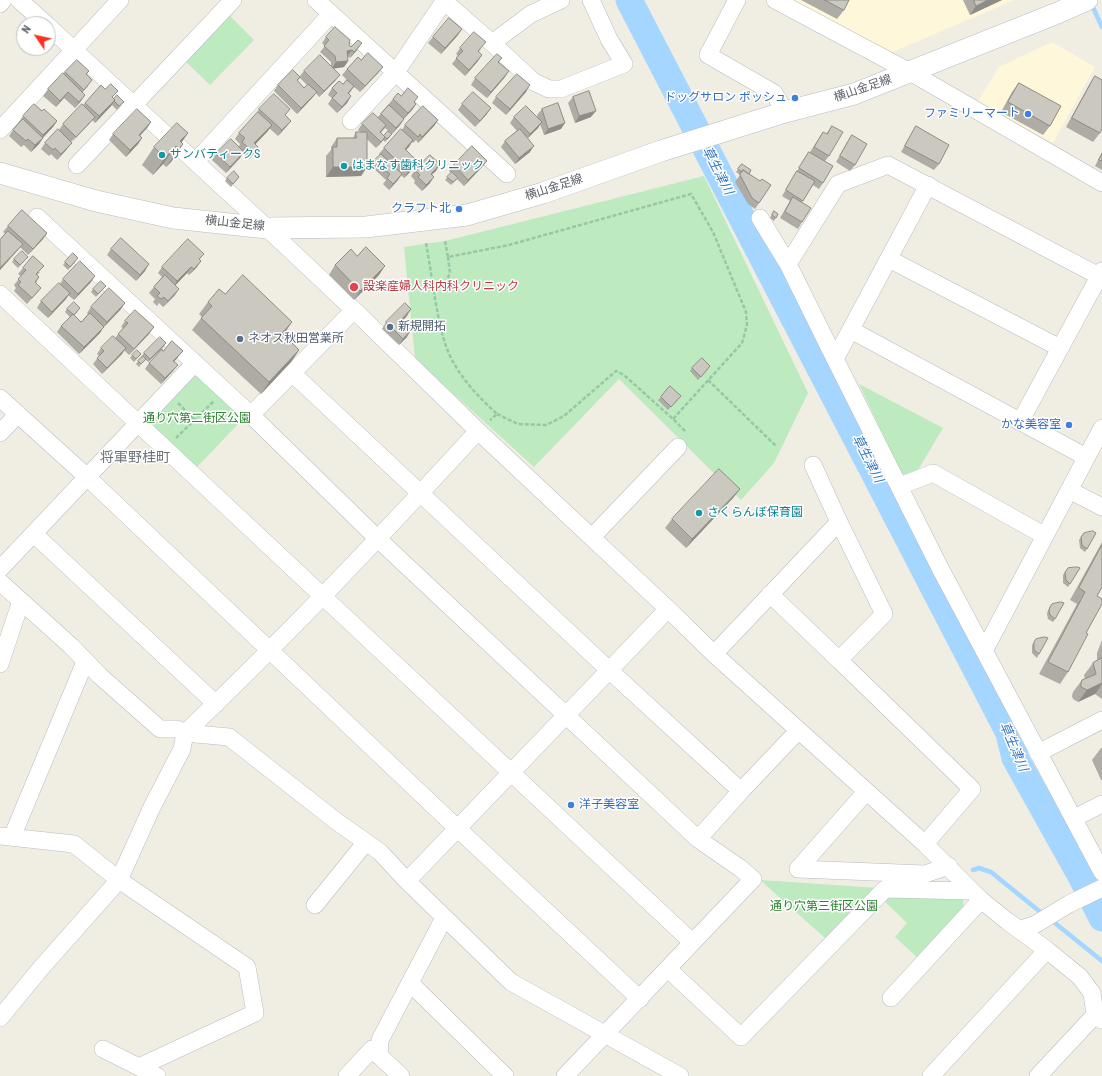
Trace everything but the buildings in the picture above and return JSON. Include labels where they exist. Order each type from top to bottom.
[{"type":"street","points":[[0,4],[4,0]]},
{"type":"street","points":[[19,0],[37,16]]},
{"type":"street","points":[[0,130],[120,0]]},
{"type":"street","points":[[77,165],[233,0]]},
{"type":"street","points":[[316,0],[507,174]]},
{"type":"street","points":[[492,43],[531,14],[561,0]]},
{"type":"street","points":[[351,121],[396,72],[445,1],[534,82],[549,88],[561,89],[624,64],[591,0]]},
{"type":"street","points":[[737,0],[708,55],[774,93],[785,112]]},
{"type":"street","points":[[775,0],[910,72],[1102,182]]},
{"type":"street","name":"横山金足線","points":[[0,173],[96,201],[173,218],[267,228],[366,227],[467,215],[543,193],[661,151],[785,112],[854,94],[1083,2]]},
{"type":"street","points":[[196,161],[331,14]]},
{"type":"street","points":[[56,33],[196,161],[354,310],[478,431],[592,537],[714,654],[949,866],[977,896],[1080,977],[1092,993],[1099,1017],[1038,1076]]},
{"type":"street","points":[[788,264],[838,184],[888,165],[1101,274],[1020,422]]},
{"type":"street","points":[[835,359],[928,185]]},
{"type":"street","points":[[37,216],[251,415],[378,539],[698,839],[740,868],[753,879],[565,1076]]},
{"type":"street","points":[[760,218],[788,264],[940,568],[1074,818],[1101,883],[1047,917],[1020,930]]},
{"type":"street","points":[[889,259],[1060,348]]},
{"type":"street","points":[[0,294],[692,942]]},
{"type":"street","points":[[251,415],[354,310]]},
{"type":"street","points":[[851,330],[1086,457]]},
{"type":"street","points":[[0,569],[86,476],[195,363]]},
{"type":"street","points":[[292,374],[741,791]]},
{"type":"street","points":[[0,398],[86,476],[457,828],[640,999]]},
{"type":"street","points":[[0,433],[18,414]]},
{"type":"street","points":[[984,651],[1102,428]]},
{"type":"street","points":[[0,1018],[41,968],[118,880],[152,806],[182,749],[185,733],[270,650],[378,539],[478,431]]},
{"type":"street","points":[[592,537],[678,447]]},
{"type":"street","points":[[813,465],[884,614],[839,660]]},
{"type":"street","points":[[900,486],[933,473],[1045,536]]},
{"type":"street","points":[[1069,490],[1102,508]]},
{"type":"street","points":[[714,654],[839,522]]},
{"type":"street","points":[[34,534],[216,704]]},
{"type":"street","points":[[0,582],[100,676],[160,729],[177,729],[185,733],[228,737],[336,821],[380,852],[406,881],[511,982],[680,1076]]},
{"type":"street","points":[[770,594],[972,789],[925,844]]},
{"type":"street","points":[[0,664],[21,601]]},
{"type":"street","points":[[406,881],[668,609]]},
{"type":"street","points":[[85,662],[6,837],[74,844],[118,880],[247,967],[255,1013],[139,1067]]},
{"type":"street","points":[[1038,753],[1102,720]]},
{"type":"street","points":[[698,839],[798,731]]},
{"type":"street","points":[[866,792],[798,869],[925,874],[949,866]]},
{"type":"street","points":[[1074,818],[1102,804]]},
{"type":"street","points":[[316,905],[366,842]]},
{"type":"street","points":[[668,969],[741,1037],[885,889],[977,896]]},
{"type":"street","points":[[891,998],[977,896]]},
{"type":"street","points":[[379,1056],[380,1040],[444,918]]},
{"type":"street","points":[[931,1076],[1047,950]]},
{"type":"street","points":[[410,983],[505,1076]]},
{"type":"street","points":[[103,1049],[157,1076]]},
{"type":"street","points":[[347,1076],[372,1049],[401,1076]]},
{"type":"path","points":[[448,257],[509,245],[690,194],[713,232],[746,312],[747,325],[742,343],[673,419]]},
{"type":"path","points":[[434,286],[441,286],[445,284],[450,273],[445,241]]},
{"type":"path","points":[[426,243],[444,341],[456,367],[477,395],[497,414],[518,424],[546,425],[564,416],[616,371],[624,375],[673,419],[689,436],[678,447]]},
{"type":"path","points":[[708,380],[776,446]]},
{"type":"path","points":[[165,448],[224,390]]},
{"type":"path","points":[[167,392],[194,419]]},
{"type":"path","points":[[478,431],[497,414]]},
{"type":"shaded area","points":[[787,0],[1014,0],[888,54]]},
{"type":"shaded area","points":[[1052,42],[1095,67],[1053,143],[978,101],[999,67]]},
{"type":"green space","points":[[228,14],[254,40],[210,85],[184,60]]},
{"type":"green space","points":[[704,176],[808,393],[774,463],[741,500],[619,379],[534,467],[415,359],[404,247],[445,241]]},
{"type":"green space","name":"通り穴第二街区公園","points":[[200,375],[244,418],[196,468],[151,424],[151,419],[192,377]]},
{"type":"green space","points":[[859,384],[943,428],[918,470],[902,475]]},
{"type":"green space","name":"通り穴第三街区公園","points":[[760,880],[878,888],[825,938]]},
{"type":"green space","points":[[890,895],[963,900],[964,911],[919,959],[895,937],[907,923],[883,900]]},
{"type":"waterway","name":"草生津川","points":[[629,0],[1009,733],[1015,758],[1082,878],[1102,918]]},
{"type":"waterway","points":[[1091,3],[1102,27]]},
{"type":"waterway","points":[[973,870],[979,868],[991,872],[1044,915]]},
{"type":"waterway","points":[[1050,919],[1102,961]]},
{"type":"place","name":"ドッグサロン ポッシュ","points":[[795,98]]},
{"type":"place","name":"ファミリーマート","points":[[1028,114]]},
{"type":"place","name":"サンバティークS","points":[[162,155]]},
{"type":"place","name":"はまなす歯科クリニック","points":[[344,166]]},
{"type":"place","name":"クラフト北","points":[[459,209]]},
{"type":"place","name":"設楽産婦人科内科クリニック","points":[[354,287]]},
{"type":"place","name":"新規開拓","points":[[390,327]]},
{"type":"place","name":"ネオス秋田営業所","points":[[240,339]]},
{"type":"place","name":"かな美容室","points":[[1069,425]]},
{"type":"place","name":"さくらんぼ保育園","points":[[699,513]]},
{"type":"place","name":"洋子美容室","points":[[571,805]]},
{"type":"district","name":"将軍野桂町","points":[[135,458]]}]
